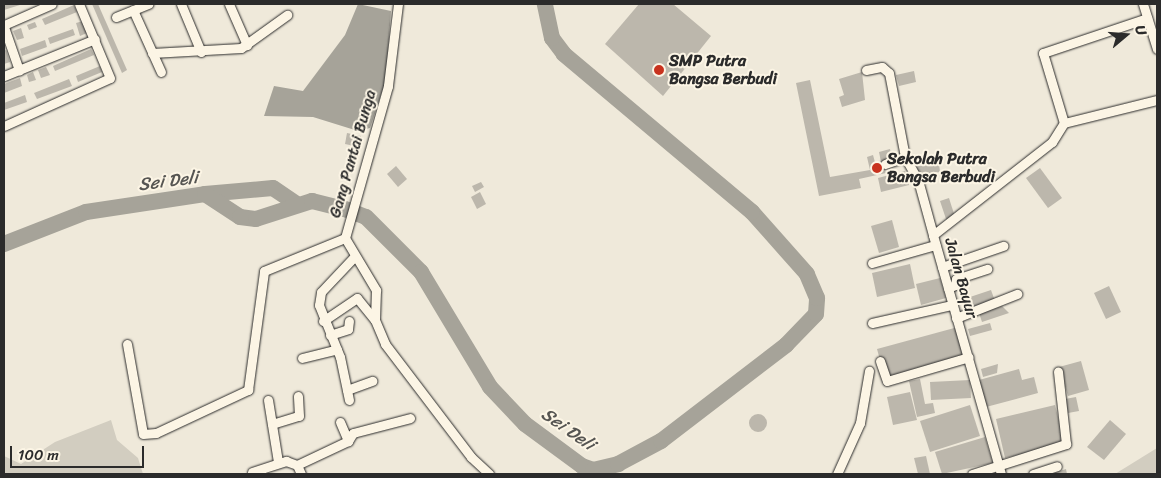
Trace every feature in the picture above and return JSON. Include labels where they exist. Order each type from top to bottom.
[{"type":"street","points":[[19,70],[4,26],[52,4]]},
{"type":"street","points":[[4,126],[110,78],[80,4]]},
{"type":"street","points":[[116,17],[148,4]]},
{"type":"street","points":[[181,4],[201,52]]},
{"type":"street","points":[[229,4],[247,45]]},
{"type":"street","name":"Gang Pantai Bunga","points":[[398,4],[388,86],[364,177],[346,233],[354,256],[376,290],[375,320],[384,344],[436,414],[489,474]]},
{"type":"street","points":[[1143,4],[1157,50]]},
{"type":"street","points":[[133,10],[161,72]]},
{"type":"street","points":[[152,53],[201,52],[247,45],[287,15]]},
{"type":"street","points":[[1147,18],[1043,53],[1064,123],[1157,100]]},
{"type":"street","points":[[4,76],[95,39]]},
{"type":"street","points":[[866,70],[882,67],[889,73],[905,157],[918,180],[933,235]]},
{"type":"street","name":"Jalan Bayur","points":[[1001,474],[933,235],[1052,142],[1064,123]]},
{"type":"street","points":[[885,164],[905,157]]},
{"type":"street","points":[[127,344],[143,434],[156,433],[248,390],[264,271],[346,233]]},
{"type":"street","points":[[872,263],[935,245]]},
{"type":"street","points":[[942,267],[1003,246]]},
{"type":"street","points":[[349,400],[337,349],[323,322],[321,292],[354,256]]},
{"type":"street","points":[[948,288],[955,285],[956,279],[987,269]]},
{"type":"street","points":[[956,318],[1017,294]]},
{"type":"street","points":[[323,322],[356,298],[375,320]]},
{"type":"street","points":[[872,323],[952,305]]},
{"type":"street","points":[[330,336],[348,329],[350,321]]},
{"type":"street","points":[[302,358],[337,349]]},
{"type":"street","points":[[880,361],[887,381],[969,357]]},
{"type":"street","points":[[837,474],[860,423],[870,371]]},
{"type":"street","points":[[972,474],[998,464],[1066,444],[1058,371]]},
{"type":"street","points":[[347,390],[372,381]]},
{"type":"street","points":[[272,424],[300,416],[298,396]]},
{"type":"street","points":[[268,400],[278,462]]},
{"type":"street","points":[[252,472],[278,462],[297,465],[348,441],[353,433],[410,418]]},
{"type":"street","points":[[340,422],[348,441]]},
{"type":"street","points":[[297,465],[301,474]]},
{"type":"street","points":[[1033,474],[1057,466]]},
{"type":"shaded area","points":[[358,4],[391,11],[386,80],[370,128],[358,131],[313,117],[264,116],[274,86],[303,91],[345,35]]},
{"type":"shaded area","points":[[111,420],[117,440],[138,458],[143,474],[4,474],[4,456],[21,464],[55,442]]},
{"type":"shaded area","points":[[1157,448],[1157,474],[1115,474]]},
{"type":"building","points":[[4,4],[23,4],[4,10]]},
{"type":"building","points":[[92,4],[98,4],[127,70],[122,73]]},
{"type":"building","name":"SMP Putra Bangsa Berbudi","points":[[639,4],[673,4],[711,36],[663,96],[605,44]]},
{"type":"building","points":[[74,5],[77,12],[45,25],[42,19]]},
{"type":"building","points":[[83,21],[87,33],[80,36],[76,23]]},
{"type":"building","points":[[35,22],[37,27],[29,30],[27,25]]},
{"type":"building","points":[[21,28],[24,38],[17,40],[13,31]]},
{"type":"building","points":[[73,29],[75,35],[50,44],[48,38]]},
{"type":"building","points":[[45,40],[47,47],[22,56],[20,49]]},
{"type":"building","points":[[91,49],[94,55],[55,71],[53,66]]},
{"type":"building","points":[[6,50],[10,62],[4,64],[4,51]]},
{"type":"building","points":[[100,66],[102,72],[78,82],[76,76]]},
{"type":"building","points":[[46,67],[50,75],[41,78],[38,70]]},
{"type":"building","points":[[914,71],[916,82],[899,86],[896,75]]},
{"type":"building","points":[[33,72],[36,80],[29,82],[27,75]]},
{"type":"building","points":[[862,72],[865,100],[842,107],[839,97],[844,95],[839,79]]},
{"type":"building","points":[[20,78],[22,86],[4,93],[4,84]]},
{"type":"building","points":[[69,79],[72,86],[37,99],[34,93]]},
{"type":"building","name":"Sekolah Putra Bangsa Berbudi","points":[[810,80],[830,177],[870,170],[867,157],[873,155],[876,166],[884,165],[886,173],[859,179],[861,188],[819,196],[796,83]]},
{"type":"building","points":[[25,95],[27,102],[4,110],[4,103]]},
{"type":"building","points":[[347,133],[361,136],[359,147],[345,144]]},
{"type":"building","points":[[890,149],[892,159],[881,162],[879,152]]},
{"type":"building","points":[[939,164],[940,172],[917,175],[917,166]]},
{"type":"building","points":[[396,166],[407,179],[398,187],[387,174]]},
{"type":"building","points":[[1040,168],[1062,198],[1048,208],[1026,178]]},
{"type":"building","points":[[905,171],[909,185],[881,192],[878,178]]},
{"type":"building","points":[[481,182],[484,187],[475,192],[472,186]]},
{"type":"building","points":[[480,192],[486,204],[477,209],[471,197]]},
{"type":"building","points":[[949,198],[955,217],[946,219],[940,201]]},
{"type":"building","points":[[892,220],[899,247],[879,253],[871,226]]},
{"type":"building","points":[[910,264],[915,288],[877,297],[872,273]]},
{"type":"building","points":[[940,278],[946,298],[921,305],[916,284]]},
{"type":"building","points":[[1109,286],[1121,312],[1106,319],[1094,293]]},
{"type":"building","points":[[991,290],[996,304],[972,312],[967,298]]},
{"type":"building","points":[[1002,306],[1009,313],[982,322],[979,313]]},
{"type":"building","points":[[990,323],[992,330],[970,336],[968,329]]},
{"type":"building","points":[[958,327],[966,356],[885,378],[877,349]]},
{"type":"building","points":[[1081,361],[1089,390],[1068,396],[1059,367]]},
{"type":"building","points":[[998,364],[997,373],[983,377],[981,369]]},
{"type":"building","points":[[1019,369],[1022,380],[1034,377],[1038,393],[986,407],[979,380]]},
{"type":"building","points":[[920,379],[925,404],[933,403],[935,413],[917,417],[909,381]]},
{"type":"building","points":[[970,380],[971,398],[931,400],[930,382]]},
{"type":"building","points":[[910,392],[917,420],[893,425],[887,397]]},
{"type":"building","points":[[1076,397],[1079,411],[1068,413],[1065,399]]},
{"type":"building","points":[[970,405],[980,436],[930,452],[920,421]]},
{"type":"building","points":[[1055,405],[1065,444],[1005,458],[996,419]]},
{"type":"building","points":[[754,414],[762,414],[767,419],[765,430],[754,432],[749,427],[749,419]]},
{"type":"building","points":[[1110,420],[1126,434],[1104,460],[1087,447]]},
{"type":"building","points":[[985,437],[993,463],[942,474],[935,452]]},
{"type":"building","points":[[926,456],[930,474],[918,474],[914,458]]},
{"type":"building","points":[[1066,469],[1067,474],[1050,474]]},
{"type":"waterway","name":"Sei Deli","points":[[4,244],[86,212],[205,194],[240,217],[256,219],[312,201],[345,209],[366,217],[421,272],[490,387],[525,424],[582,466],[593,470],[618,464],[661,441],[786,345],[816,314],[817,298],[807,274],[752,212],[564,54],[552,38],[545,4]]},
{"type":"waterway","points":[[205,194],[273,188],[295,203]]},
{"type":"place","name":"SMP Putra Bangsa Berbudi","points":[[659,70]]},
{"type":"place","name":"Sekolah Putra Bangsa Berbudi","points":[[877,168]]}]
